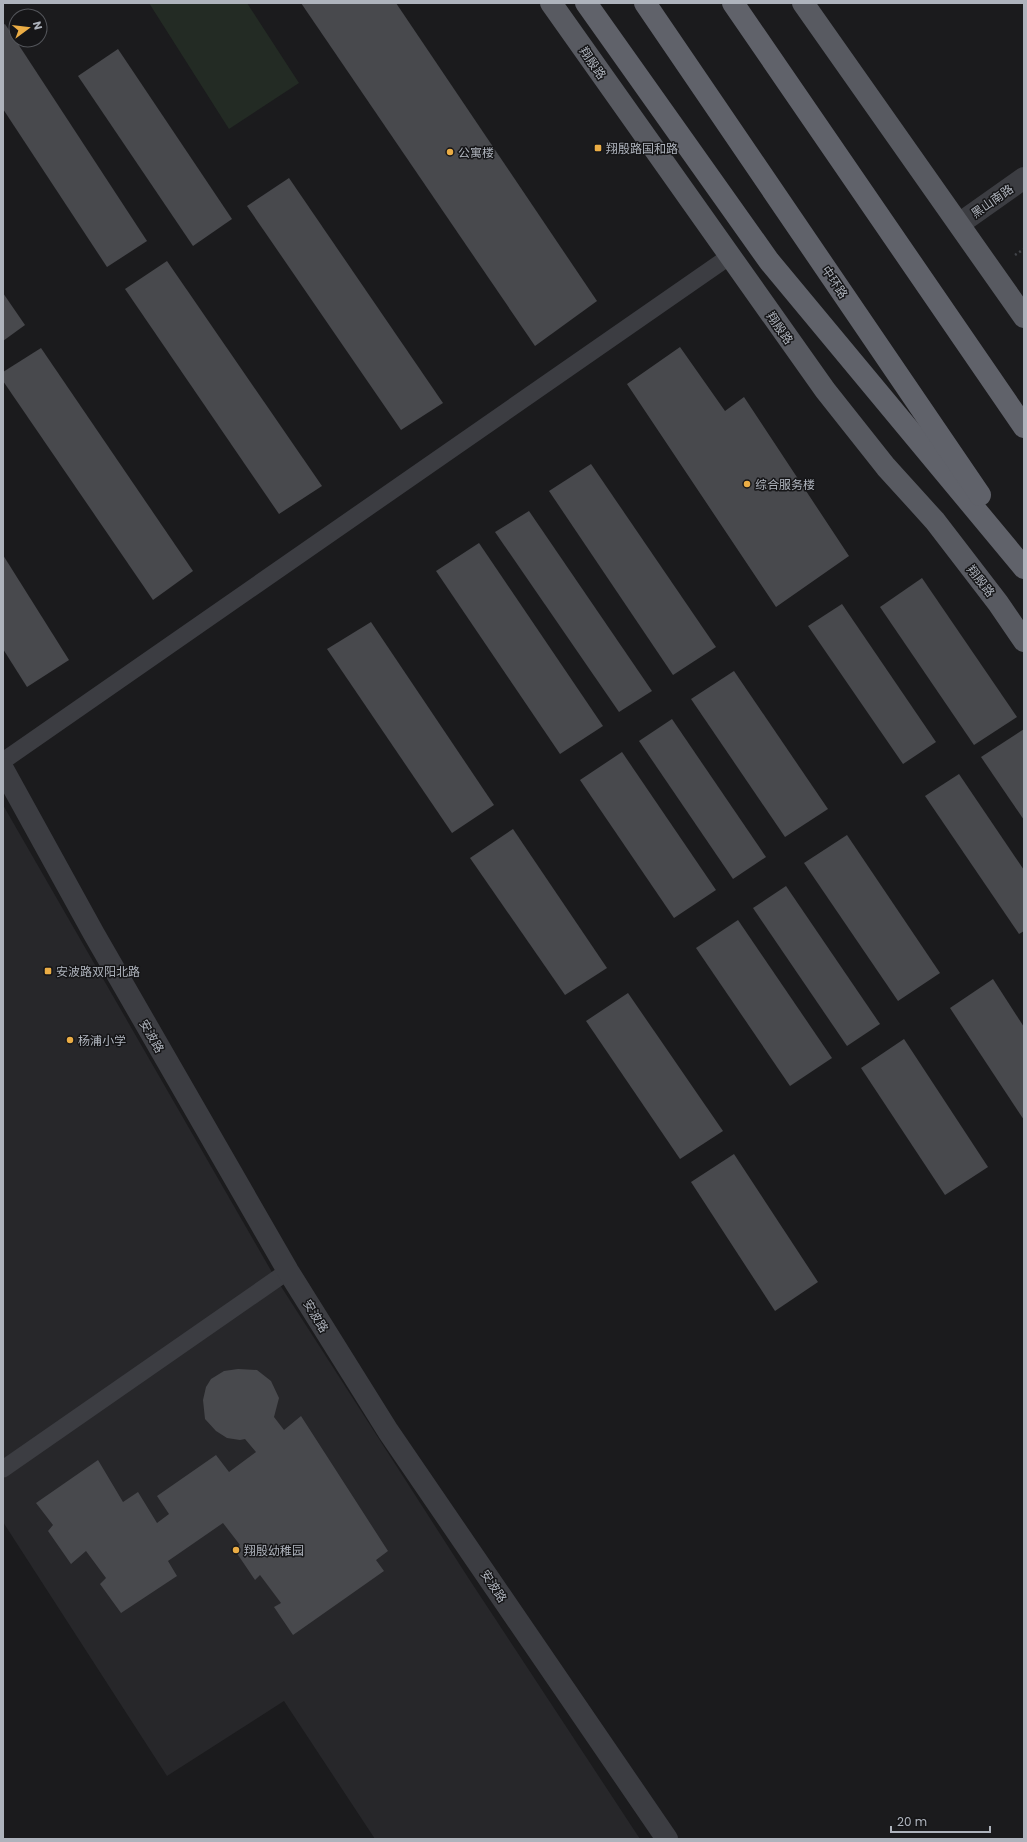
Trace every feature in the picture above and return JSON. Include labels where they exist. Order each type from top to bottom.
[{"type":"highway","points":[[586,3],[769,261],[1024,568]]},
{"type":"highway","name":"中环路","points":[[645,3],[1024,560]]},
{"type":"highway","points":[[733,3],[1024,427]]},
{"type":"main road","name":"翔殷路","points":[[551,3],[825,390],[886,467],[935,521],[998,603],[1024,641]]},
{"type":"main road","points":[[803,3],[1024,317]]},
{"type":"street","name":"黑山南路","points":[[959,224],[1024,178]]},
{"type":"street","name":"安波路","points":[[3,769],[105,954],[288,1271],[388,1432],[667,1839]]},
{"type":"lane","points":[[3,761],[730,256]]},
{"type":"lane","points":[[3,1469],[288,1271]]},
{"type":"shaded area","points":[[149,3],[247,3],[299,83],[229,129]]},
{"type":"shaded area","points":[[3,805],[273,1274],[469,1579],[640,1839],[375,1839],[284,1701],[167,1776],[3,1522]]},
{"type":"building","name":"公寓楼","points":[[301,3],[396,3],[597,301],[535,346]]},
{"type":"building","points":[[5,24],[8,29],[8,48],[21,48],[147,241],[107,267],[3,109],[3,25]]},
{"type":"building","points":[[118,49],[232,219],[193,246],[78,76]]},
{"type":"building","points":[[289,178],[443,403],[401,430],[247,206]]},
{"type":"building","points":[[167,261],[322,486],[279,514],[125,289]]},
{"type":"building","points":[[3,293],[25,325],[3,341]]},
{"type":"building","name":"综合服务楼","points":[[680,347],[725,411],[744,397],[849,556],[776,607],[627,384]]},
{"type":"building","points":[[41,348],[193,571],[153,600],[3,381],[3,372]]},
{"type":"building","points":[[591,464],[716,647],[673,675],[549,491]]},
{"type":"building","points":[[529,511],[652,691],[619,712],[495,532]]},
{"type":"building","points":[[479,543],[603,726],[560,754],[436,571]]},
{"type":"building","points":[[3,555],[69,660],[27,687],[3,649]]},
{"type":"building","points":[[922,578],[1017,717],[974,745],[880,607]]},
{"type":"building","points":[[842,604],[936,742],[903,764],[808,626]]},
{"type":"building","points":[[371,622],[494,805],[452,833],[327,649]]},
{"type":"building","points":[[734,671],[828,809],[785,837],[691,699]]},
{"type":"building","points":[[672,719],[766,857],[733,879],[639,741]]},
{"type":"building","points":[[1024,729],[1024,820],[981,757]]},
{"type":"building","points":[[622,752],[716,890],[674,918],[580,780]]},
{"type":"building","points":[[959,774],[1024,870],[1024,931],[1019,934],[925,796]]},
{"type":"building","points":[[513,829],[607,968],[565,995],[470,858]]},
{"type":"building","points":[[847,835],[940,973],[898,1001],[804,863]]},
{"type":"building","points":[[786,886],[880,1024],[847,1046],[753,908]]},
{"type":"building","points":[[738,920],[832,1058],[790,1086],[696,948]]},
{"type":"building","points":[[993,979],[1024,1027],[1024,1120],[950,1008]]},
{"type":"building","points":[[628,993],[723,1131],[680,1159],[586,1021]]},
{"type":"building","points":[[904,1039],[988,1167],[945,1195],[861,1068]]},
{"type":"building","points":[[734,1154],[818,1282],[775,1311],[691,1182]]},
{"type":"building","points":[[238,1369],[257,1370],[271,1381],[279,1398],[274,1417],[284,1430],[301,1416],[388,1551],[376,1560],[384,1571],[293,1635],[274,1607],[281,1603],[260,1575],[255,1580],[234,1549],[240,1545],[223,1523],[168,1561],[177,1576],[121,1613],[100,1584],[106,1578],[86,1551],[71,1564],[48,1531],[53,1525],[36,1503],[98,1460],[123,1502],[138,1492],[157,1523],[169,1514],[157,1496],[216,1455],[229,1472],[256,1452],[245,1439],[240,1440],[227,1438],[216,1431],[205,1419],[203,1400],[206,1387],[211,1379],[224,1371]]},
{"type":"place","name":"翔殷路国和路","points":[[598,148]]},
{"type":"place","name":"公寓楼","points":[[450,152]]},
{"type":"place","name":"综合服务楼","points":[[747,484]]},
{"type":"place","name":"安波路双阳北路","points":[[48,971]]},
{"type":"place","name":"杨浦小学","points":[[70,1040]]},
{"type":"place","name":"翔殷幼稚园","points":[[236,1550]]}]
